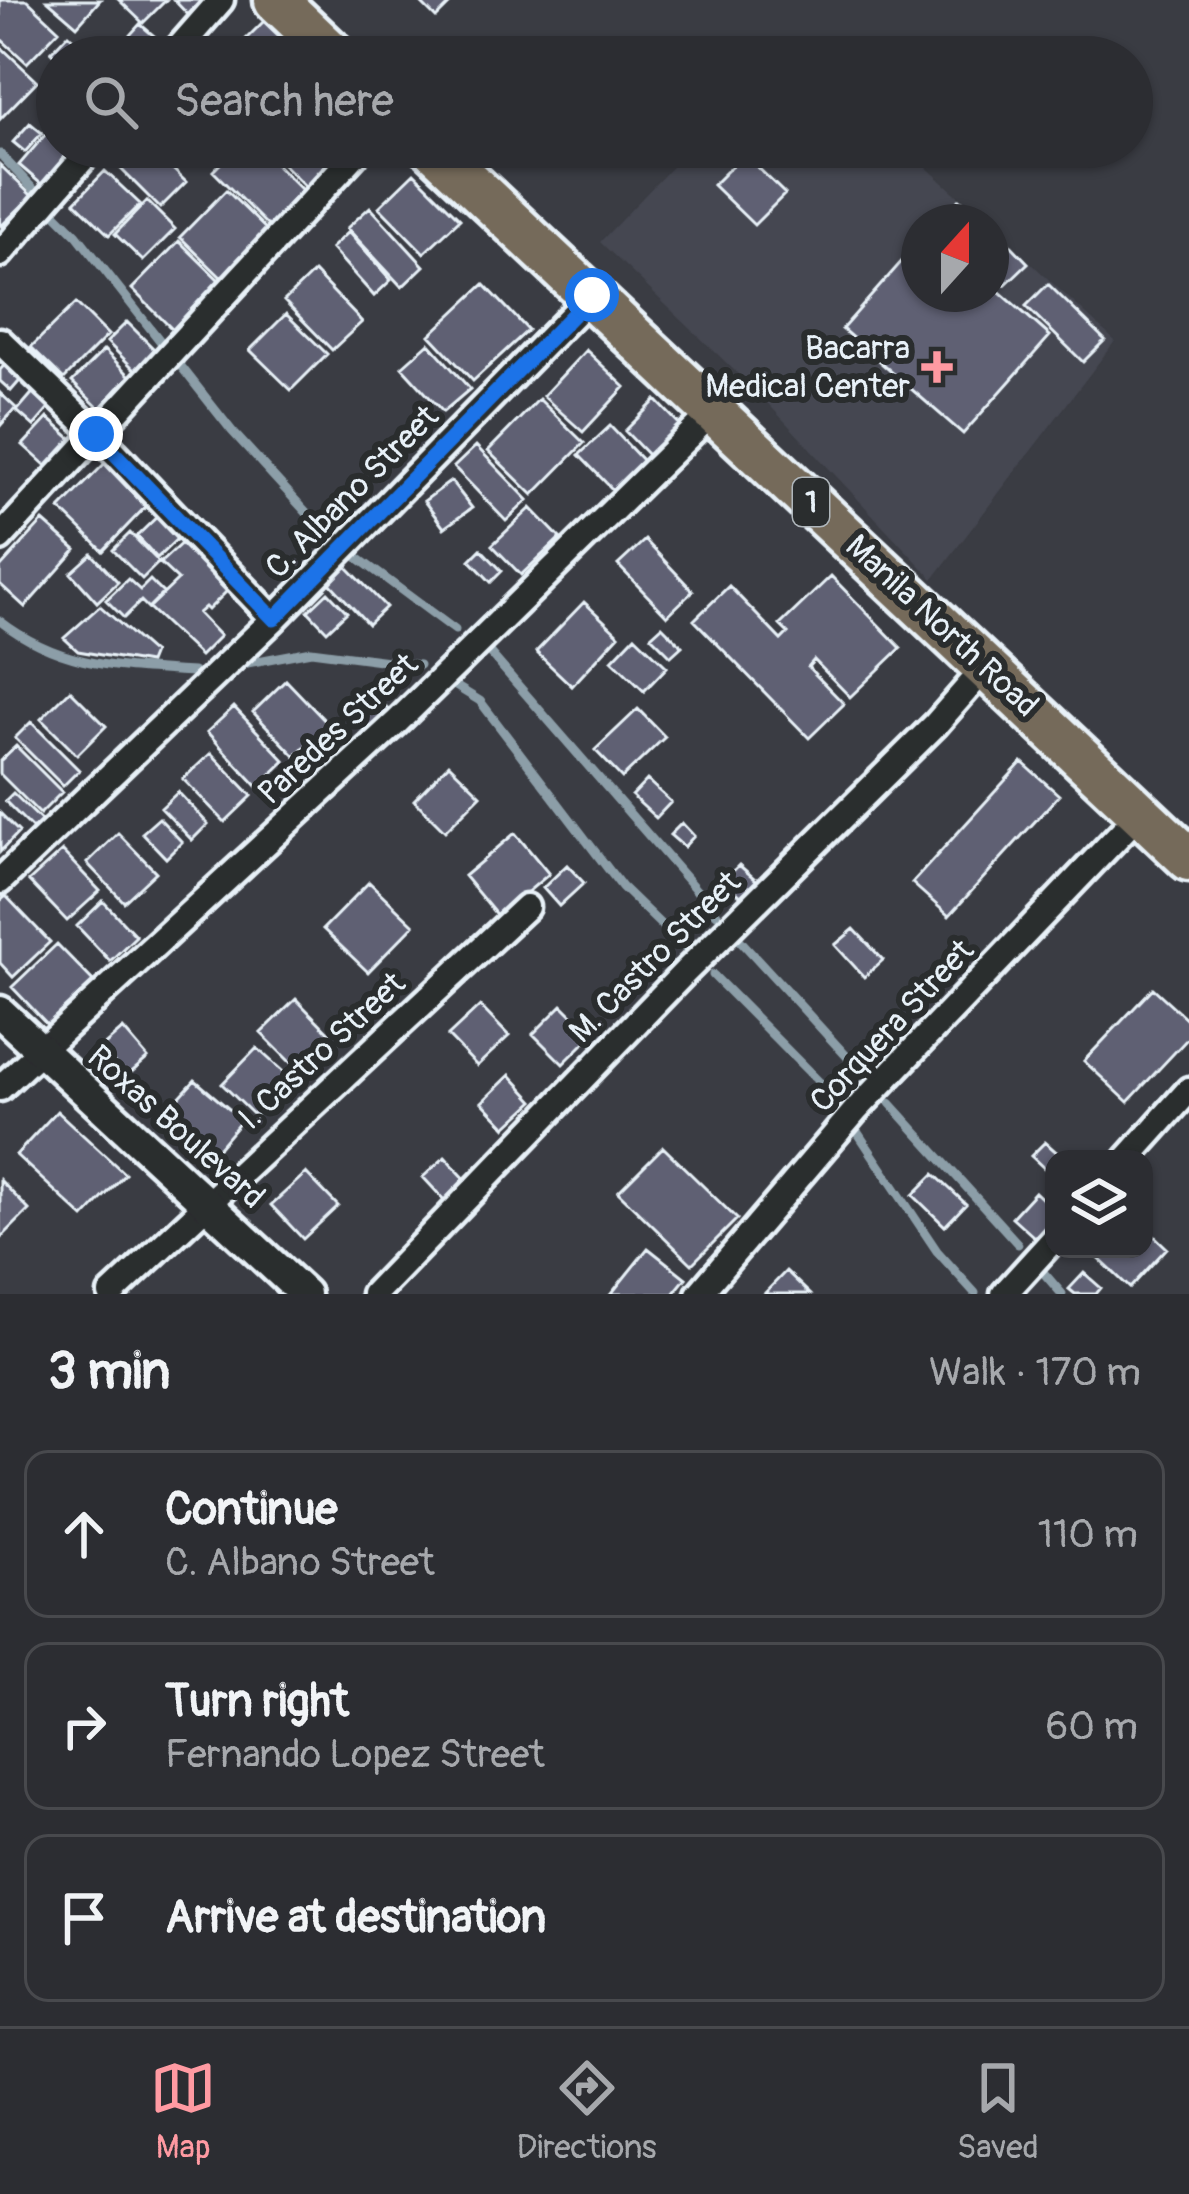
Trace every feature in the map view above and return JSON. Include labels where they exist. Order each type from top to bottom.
[{"type":"highway","points":[[276,0],[314,36]]},
{"type":"highway","name":"Manila North Road","points":[[455,168],[1189,859]]},
{"type":"street","points":[[189,36],[220,0]]},
{"type":"street","points":[[0,254],[75,168]]},
{"type":"street","points":[[0,538],[343,168]]},
{"type":"street","name":"C. Albano Street","points":[[0,881],[274,619],[592,295]]},
{"type":"street","points":[[0,341],[274,619]]},
{"type":"street","name":"Paredes Street","points":[[0,1088],[397,722],[715,410]]},
{"type":"street","name":"M. Castro Street","points":[[374,1294],[686,971],[936,724],[985,668]]},
{"type":"street","name":"Corquera Street","points":[[700,1294],[856,1110],[1141,812]]},
{"type":"street","name":"I. Castro Street","points":[[111,1294],[526,907]]},
{"type":"street","name":"Roxas Boulevard","points":[[0,1012],[304,1294]]},
{"type":"street","points":[[1134,1150],[1189,1090]]},
{"type":"street","points":[[1004,1294],[1045,1249]]},
{"type":"shaded area","points":[[671,168],[927,168],[967,204],[901,204],[901,312],[1009,312],[1009,243],[1115,341],[933,579],[758,393],[600,242]]},
{"type":"building","points":[[0,0],[27,0],[59,30],[53,36],[36,36],[36,54],[27,63],[0,38]]},
{"type":"building","points":[[47,0],[100,0],[77,26]]},
{"type":"building","points":[[119,0],[166,0],[143,23]]},
{"type":"building","points":[[174,0],[217,0],[196,23]]},
{"type":"building","points":[[418,0],[454,0],[436,18]]},
{"type":"building","points":[[266,19],[283,36],[249,36]]},
{"type":"building","points":[[140,24],[154,36],[129,36]]},
{"type":"building","points":[[0,46],[36,82],[0,119]]},
{"type":"building","points":[[30,123],[36,128],[36,140],[25,152],[13,142]]},
{"type":"building","points":[[36,145],[36,168],[67,168],[48,190],[19,165]]},
{"type":"building","points":[[0,165],[32,196],[1,226],[0,225]]},
{"type":"building","points":[[120,168],[172,168],[186,182],[160,208]]},
{"type":"building","points":[[280,168],[309,197],[274,232],[213,171]]},
{"type":"building","points":[[287,168],[335,169],[312,193]]},
{"type":"building","points":[[730,168],[758,168],[785,194],[754,225],[713,185]]},
{"type":"building","points":[[105,171],[140,204],[109,235],[75,202]]},
{"type":"building","points":[[414,173],[460,219],[424,253],[379,207]]},
{"type":"building","points":[[226,190],[274,237],[228,284],[180,237]]},
{"type":"building","points":[[147,201],[175,229],[143,261],[115,234]]},
{"type":"building","points":[[370,207],[424,266],[402,287],[347,228]]},
{"type":"building","points":[[348,232],[391,280],[374,296],[331,248]]},
{"type":"building","points":[[179,241],[221,282],[173,330],[132,289]]},
{"type":"building","points":[[1009,243],[1028,263],[1009,281]]},
{"type":"building","points":[[901,262],[901,312],[1009,312],[1009,300],[1050,336],[963,434],[842,329]]},
{"type":"building","points":[[314,272],[362,322],[332,350],[284,301]]},
{"type":"building","points":[[484,284],[528,330],[473,381],[430,335]]},
{"type":"building","points":[[1048,284],[1105,340],[1083,362],[1026,306]]},
{"type":"building","points":[[76,303],[108,335],[64,379],[31,347]]},
{"type":"building","points":[[286,314],[327,354],[291,390],[250,350]]},
{"type":"building","points":[[127,322],[160,355],[140,375],[107,342]]},
{"type":"building","points":[[429,343],[470,389],[443,412],[402,367]]},
{"type":"building","points":[[104,350],[135,381],[104,413],[72,382]]},
{"type":"building","points":[[586,350],[625,387],[583,432],[543,396]]},
{"type":"building","points":[[8,361],[24,376],[11,391],[0,381],[0,370]]},
{"type":"building","points":[[36,389],[53,404],[34,426],[17,411]]},
{"type":"building","points":[[0,393],[16,408],[0,426]]},
{"type":"building","points":[[539,399],[584,443],[533,495],[488,451]]},
{"type":"building","points":[[656,400],[683,428],[651,458],[625,431]]},
{"type":"building","points":[[48,418],[79,445],[54,473],[23,445]]},
{"type":"building","points":[[610,426],[643,461],[613,490],[579,455]]},
{"type":"building","points":[[476,446],[528,500],[506,521],[454,467]]},
{"type":"building","points":[[111,457],[154,498],[103,551],[60,509]]},
{"type":"building","points":[[451,481],[472,508],[444,528],[424,501]]},
{"type":"building","points":[[531,508],[560,538],[521,575],[492,545]]},
{"type":"building","points":[[162,512],[182,534],[157,558],[137,536]]},
{"type":"building","points":[[43,521],[76,550],[25,607],[0,584],[0,568]]},
{"type":"building","points":[[130,533],[159,562],[142,579],[113,550]]},
{"type":"building","points":[[186,539],[232,586],[208,610],[205,607],[198,613],[220,636],[200,656],[149,608],[178,580],[160,563]]},
{"type":"building","points":[[645,540],[693,591],[667,616],[618,565]]},
{"type":"building","points":[[481,549],[502,571],[491,582],[470,560]]},
{"type":"building","points":[[92,554],[118,582],[97,602],[71,573]]},
{"type":"building","points":[[345,565],[386,607],[368,624],[328,581]]},
{"type":"building","points":[[831,576],[901,648],[850,697],[814,660],[808,667],[844,704],[809,738],[694,620],[729,586],[781,640],[788,633],[780,625]]},
{"type":"building","points":[[128,579],[140,590],[150,580],[163,593],[148,608],[141,601],[124,618],[106,600]]},
{"type":"building","points":[[328,592],[347,612],[327,631],[308,611]]},
{"type":"building","points":[[584,602],[619,635],[572,686],[536,652]]},
{"type":"building","points":[[100,606],[153,653],[149,663],[78,651],[64,638]]},
{"type":"building","points":[[662,626],[682,646],[671,656],[651,636]]},
{"type":"building","points":[[635,636],[667,667],[644,691],[612,660]]},
{"type":"building","points":[[286,680],[328,724],[295,756],[253,712]]},
{"type":"building","points":[[70,690],[106,726],[77,755],[41,719]]},
{"type":"building","points":[[372,692],[392,713],[369,735],[349,714]]},
{"type":"building","points":[[234,707],[285,761],[258,787],[207,732]]},
{"type":"building","points":[[638,709],[665,737],[622,778],[595,750]]},
{"type":"building","points":[[31,722],[79,770],[63,786],[15,738]]},
{"type":"building","points":[[16,746],[62,792],[40,814],[0,774],[0,761]]},
{"type":"building","points":[[211,753],[252,796],[225,822],[183,779]]},
{"type":"building","points":[[1022,762],[1059,795],[949,916],[912,883]]},
{"type":"building","points":[[449,764],[481,795],[445,831],[414,800]]},
{"type":"building","points":[[647,780],[671,802],[656,818],[632,796]]},
{"type":"building","points":[[178,792],[208,824],[192,840],[161,808]]},
{"type":"building","points":[[13,793],[47,826],[38,834],[5,801]]},
{"type":"building","points":[[0,813],[19,832],[0,852]]},
{"type":"building","points":[[159,818],[182,842],[166,858],[142,833]]},
{"type":"building","points":[[682,823],[694,836],[684,847],[670,835]]},
{"type":"building","points":[[118,833],[156,872],[124,902],[87,863]]},
{"type":"building","points":[[515,833],[549,874],[498,917],[464,876]]},
{"type":"building","points":[[62,851],[100,891],[67,921],[29,881]]},
{"type":"building","points":[[567,865],[584,883],[559,906],[543,888]]},
{"type":"building","points":[[739,865],[762,885],[746,901],[724,880]]},
{"type":"building","points":[[369,882],[414,925],[368,972],[323,929]]},
{"type":"building","points":[[6,896],[50,942],[13,977],[0,963],[0,901]]},
{"type":"building","points":[[103,901],[136,936],[110,961],[77,926]]},
{"type":"building","points":[[854,929],[883,960],[864,977],[835,945]]},
{"type":"building","points":[[57,944],[96,984],[50,1027],[12,987]]},
{"type":"building","points":[[1153,988],[1189,1021],[1189,1037],[1128,1102],[1084,1061]]},
{"type":"building","points":[[296,999],[338,1042],[303,1075],[261,1033]]},
{"type":"building","points":[[562,1005],[592,1035],[563,1064],[533,1034]]},
{"type":"building","points":[[480,1006],[509,1036],[477,1066],[448,1036]]},
{"type":"building","points":[[123,1029],[148,1058],[126,1077],[101,1048]]},
{"type":"building","points":[[257,1048],[291,1079],[255,1116],[222,1084]]},
{"type":"building","points":[[510,1075],[534,1101],[506,1127],[482,1102]]},
{"type":"building","points":[[195,1080],[242,1120],[213,1154],[165,1113]]},
{"type":"building","points":[[57,1111],[125,1174],[84,1218],[16,1155]]},
{"type":"building","points":[[1045,1142],[1054,1150],[1045,1150],[1045,1169],[1031,1156]]},
{"type":"building","points":[[663,1147],[737,1219],[692,1264],[618,1192]]},
{"type":"building","points":[[445,1157],[467,1181],[445,1201],[423,1177]]},
{"type":"building","points":[[306,1173],[338,1206],[303,1239],[271,1205]]},
{"type":"building","points":[[934,1174],[966,1204],[945,1226],[913,1195]]},
{"type":"building","points":[[0,1180],[29,1210],[0,1239]]},
{"type":"building","points":[[1035,1192],[1045,1201],[1045,1243],[1043,1245],[1012,1217]]},
{"type":"building","points":[[1153,1235],[1167,1248],[1130,1288],[1098,1258],[1153,1258]]},
{"type":"building","points":[[648,1248],[686,1278],[673,1294],[611,1294]]},
{"type":"building","points":[[786,1271],[810,1294],[764,1294]]},
{"type":"building","points":[[1084,1273],[1101,1288],[1096,1294],[1075,1294],[1069,1289]]},
{"type":"waterway","points":[[0,154],[38,194]]},
{"type":"waterway","points":[[51,209],[161,342]]},
{"type":"waterway","points":[[176,360],[232,431],[329,537]]},
{"type":"waterway","points":[[354,555],[455,630]]},
{"type":"waterway","points":[[0,621],[69,656],[116,666],[193,672]]},
{"type":"waterway","points":[[242,664],[311,651],[419,665]]},
{"type":"waterway","points":[[490,653],[717,914]]},
{"type":"waterway","points":[[449,682],[480,701],[622,887],[684,947]]},
{"type":"waterway","points":[[739,939],[863,1074]]},
{"type":"waterway","points":[[713,975],[832,1095]]},
{"type":"waterway","points":[[890,1103],[1018,1244]]},
{"type":"waterway","points":[[858,1133],[937,1251],[975,1293]]},
{"type":"waterway","points":[[1043,1272],[1062,1294]]},
{"type":"place","name":"Bacarra Medical Center","points":[[937,367]]},
{"type":"route","points":[[96,434],[274,619],[592,295]]}]
